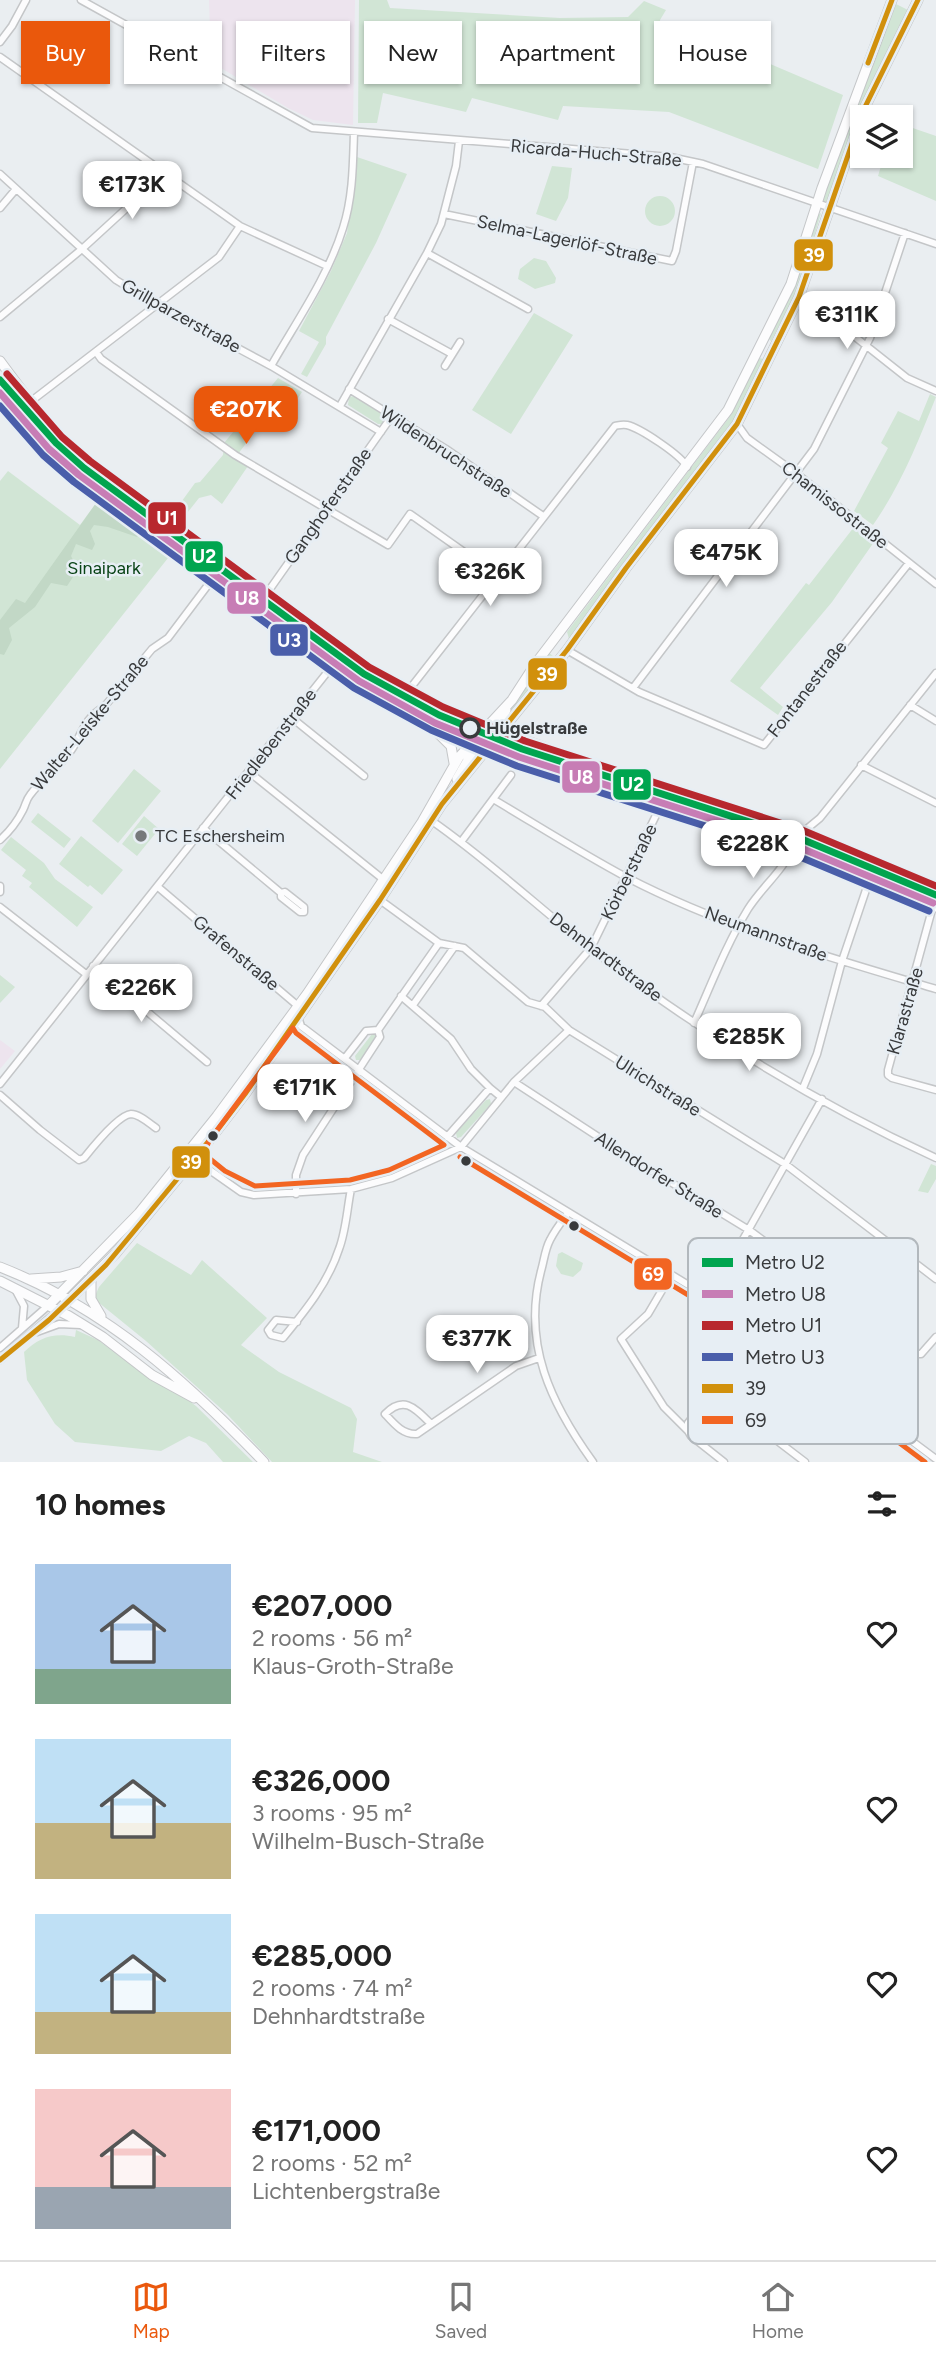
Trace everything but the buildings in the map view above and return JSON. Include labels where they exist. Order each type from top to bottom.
[{"type":"main road","points":[[503,753],[498,724],[512,699],[724,417],[791,284],[892,0]]},
{"type":"main road","points":[[59,1310],[116,1253],[245,1094],[380,900],[387,882],[454,765],[498,733],[567,650],[625,568],[737,424],[799,298],[864,109],[918,0]]},
{"type":"main road","points":[[764,338],[769,345],[776,344]]},
{"type":"main road","points":[[757,353],[768,360]]},
{"type":"main road","points":[[0,361],[50,426],[91,466],[169,520],[190,540],[264,596],[340,650],[412,695],[475,724],[482,731],[498,733],[802,832],[936,889]]},
{"type":"main road","points":[[0,400],[48,453],[144,525],[163,543],[183,554],[360,686],[430,726],[479,746],[793,847],[935,907]]},
{"type":"main road","points":[[564,628],[561,643],[567,650]]},
{"type":"main road","points":[[547,649],[553,649],[557,653],[555,663]]},
{"type":"main road","points":[[49,1305],[157,1193],[295,1022],[298,1006],[432,821],[479,746],[482,731],[512,699]]},
{"type":"main road","points":[[430,726],[452,746],[454,765]]},
{"type":"main road","points":[[194,1159],[201,1137]]},
{"type":"main road","points":[[0,1267],[71,1299],[104,1320],[181,1380],[264,1462]]},
{"type":"main road","points":[[28,1279],[61,1277],[84,1270]]},
{"type":"main road","points":[[91,1280],[91,1299],[104,1320]]},
{"type":"main road","points":[[0,1281],[84,1325],[152,1375],[204,1404]]},
{"type":"street","points":[[0,42],[26,0]]},
{"type":"street","name":"Ricarda-Huch-Straße","points":[[80,0],[312,128],[670,157],[693,162],[936,244]]},
{"type":"street","points":[[0,57],[240,226],[327,266]]},
{"type":"street","points":[[271,366],[327,266],[344,227],[353,175],[354,132]]},
{"type":"street","points":[[340,406],[427,253],[444,214],[459,141]]},
{"type":"street","name":"Selma-Lagerlöf-Straße","points":[[444,214],[672,261],[693,162]]},
{"type":"street","points":[[0,317],[82,249],[165,173]]},
{"type":"street","name":"Grillparzerstraße","points":[[0,174],[116,279],[157,305],[271,366],[381,432]]},
{"type":"street","points":[[0,208],[16,189]]},
{"type":"street","points":[[30,402],[219,257],[240,226]]},
{"type":"street","points":[[633,688],[814,450],[870,338],[905,233]]},
{"type":"street","points":[[427,253],[528,309]]},
{"type":"street","points":[[799,298],[811,302],[907,378],[936,391]]},
{"type":"street","points":[[388,319],[452,354]]},
{"type":"street","points":[[444,366],[460,342]]},
{"type":"street","points":[[96,352],[101,359],[235,455],[388,545],[410,514],[499,574]]},
{"type":"street","name":"Wildenbruchstraße","points":[[349,388],[446,449],[543,516]]},
{"type":"street","name":"Ganghoferstraße","points":[[264,596],[391,416]]},
{"type":"street","name":"Chamissostraße","points":[[737,424],[747,438],[936,584]]},
{"type":"street","points":[[412,695],[412,686],[615,426],[628,425],[640,431],[684,461],[687,467]]},
{"type":"street","name":"Fontanestraße","points":[[567,650],[633,688],[764,745],[909,562]]},
{"type":"street","name":"Walter-Leiske-Straße","points":[[0,840],[10,833],[27,799],[74,746],[77,736],[96,711],[104,707],[152,649],[168,638],[214,577]]},
{"type":"street","name":"Friedlebenstraße","points":[[0,1084],[333,666]]},
{"type":"street","points":[[802,832],[820,818],[936,673]]},
{"type":"street","points":[[910,705],[936,721]]},
{"type":"street","points":[[292,718],[364,776]]},
{"type":"street","points":[[861,765],[936,803]]},
{"type":"street","points":[[249,772],[387,882]]},
{"type":"street","points":[[461,842],[511,775]]},
{"type":"street","name":"Neumannstraße","points":[[493,799],[627,877],[737,927],[936,989]]},
{"type":"street","name":"Körberstraße","points":[[541,1006],[591,948],[662,803]]},
{"type":"street","points":[[820,818],[818,830],[823,840]]},
{"type":"street","name":"Dehnhardtstraße","points":[[432,821],[591,948],[694,1023],[864,1124],[936,1158]]},
{"type":"street","points":[[203,828],[281,893]]},
{"type":"street","points":[[694,1023],[737,927],[753,901],[785,863],[793,847]]},
{"type":"street","points":[[803,1088],[817,1054],[842,961],[870,878]]},
{"type":"street","points":[[0,886],[0,892]]},
{"type":"street","name":"Grafenstraße","points":[[158,887],[298,1006]]},
{"type":"street","name":"Ulrichstraße","points":[[380,900],[439,943],[464,948],[528,1002],[545,1007],[569,1031],[785,1164],[882,1238]]},
{"type":"street","points":[[0,907],[86,974]]},
{"type":"street","name":"Klarastraße","points":[[935,907],[888,1075],[936,1090]]},
{"type":"street","points":[[345,1058],[366,1031],[377,1030],[439,943]]},
{"type":"street","points":[[413,1005],[455,946]]},
{"type":"street","points":[[93,966],[207,1062]]},
{"type":"street","points":[[401,996],[451,1039],[471,1069],[501,1097]]},
{"type":"street","points":[[295,1022],[461,1147],[688,1285]]},
{"type":"street","points":[[296,1194],[296,1175],[303,1155],[380,1037],[377,1030]]},
{"type":"street","points":[[194,1159],[244,1193],[254,1195],[351,1189],[392,1178],[461,1147],[514,1082],[569,1031]]},
{"type":"street","name":"Allendorfer Straße","points":[[514,1082],[760,1238]]},
{"type":"street","points":[[447,1137],[490,1088]]},
{"type":"street","points":[[0,1095],[79,1160],[128,1114],[140,1117],[156,1128]]},
{"type":"street","points":[[744,1238],[822,1099]]},
{"type":"street","points":[[297,1322],[318,1292],[340,1249],[351,1189]]},
{"type":"street","points":[[568,1213],[549,1242],[535,1295],[534,1325],[539,1358],[567,1425],[593,1462]]},
{"type":"street","name":"Ulrichstraße","points":[[918,1265],[936,1279]]},
{"type":"street","points":[[671,1275],[648,1314],[621,1339],[657,1398],[688,1427]]},
{"type":"street","points":[[14,1287],[24,1306],[22,1330]]},
{"type":"street","points":[[0,1348],[49,1305]]},
{"type":"street","points":[[0,1360],[59,1310]]},
{"type":"street","points":[[32,1334],[59,1324],[84,1325]]},
{"type":"street","name":"Allendorfer Straße","points":[[918,1354],[936,1337]]},
{"type":"street","points":[[431,1424],[419,1412],[404,1404],[394,1405],[385,1414],[400,1430],[412,1435],[417,1434],[516,1366],[539,1358]]},
{"type":"street","points":[[705,1444],[724,1462]]},
{"type":"street","points":[[781,1444],[805,1462]]},
{"type":"street","points":[[916,1444],[936,1459]]},
{"type":"shaded area","points":[[209,0],[355,0],[353,125],[313,120],[248,84],[350,84],[350,21],[236,21],[236,77],[222,69],[222,21],[210,21]]},
{"type":"shaded area","points":[[0,1040],[15,1051],[0,1069]]},
{"type":"green space","points":[[359,0],[387,0],[390,8],[560,18],[628,17],[644,1],[666,10],[660,21],[654,21],[654,84],[771,84],[771,64],[843,95],[818,169],[669,112],[563,106],[558,120],[472,98],[466,112],[383,93],[377,123],[358,123]]},
{"type":"green space","points":[[894,3],[910,11],[869,105],[855,105]]},
{"type":"green space","points":[[850,120],[850,149],[828,200],[822,201]]},
{"type":"green space","points":[[913,128],[936,136],[936,201],[878,176],[880,168],[913,168]]},
{"type":"green space","points":[[357,157],[407,174],[376,243],[307,377],[301,374],[319,342],[299,331],[331,271],[347,233]]},
{"type":"green space","points":[[552,166],[572,168],[568,198],[556,221],[536,214]]},
{"type":"green space","points":[[660,196],[671,200],[675,211],[671,222],[660,226],[649,222],[645,211],[649,200]]},
{"type":"green space","points":[[821,213],[800,285],[771,341],[768,338],[817,215]]},
{"type":"green space","points":[[534,258],[546,261],[556,278],[555,283],[535,289],[518,279],[520,269]]},
{"type":"green space","points":[[534,313],[573,335],[511,434],[472,410]]},
{"type":"green space","points":[[759,358],[764,359],[730,429],[573,638],[569,639],[567,632],[728,419]]},
{"type":"green space","points":[[278,378],[302,392],[279,427],[257,429],[235,458],[248,466],[222,504],[211,495],[199,498],[180,522],[171,516],[195,483],[200,482],[223,455],[224,443]]},
{"type":"green space","points":[[930,394],[936,397],[916,447],[873,525],[854,511],[888,448],[881,443],[898,411],[919,421]]},
{"type":"green space","points":[[354,396],[385,415],[382,424],[348,405],[349,397]]},
{"type":"green space","name":"Sinaipark","points":[[8,471],[80,525],[99,499],[172,553],[0,769],[0,481]]},
{"type":"green space","points":[[99,499],[142,531],[137,537],[94,525],[90,531],[95,544],[92,550],[76,544],[71,556],[75,564],[73,577],[67,586],[51,583],[35,607],[9,628],[12,640],[4,655],[0,654],[0,620],[16,599],[25,603]]},
{"type":"green space","points":[[854,527],[874,542],[832,602],[760,688],[783,707],[778,715],[730,681],[806,583],[809,585]]},
{"type":"green space","points":[[549,653],[553,656],[504,723],[502,721]]},
{"type":"green space","points":[[134,769],[161,791],[118,843],[92,821]]},
{"type":"green space","points":[[38,813],[71,839],[64,848],[31,822]]},
{"type":"green space","name":"TC Eschersheim","points":[[144,816],[159,829],[137,856],[122,844]]},
{"type":"green space","points":[[81,836],[123,870],[102,895],[59,864]]},
{"type":"green space","points":[[11,837],[44,863],[55,879],[93,907],[77,927],[29,887],[32,883],[22,876],[26,870],[1,850]]},
{"type":"green space","points":[[0,975],[15,987],[0,1003]]},
{"type":"green space","points":[[376,1033],[377,1038],[360,1060],[356,1060],[355,1056],[372,1034]]},
{"type":"green space","points":[[490,1099],[491,1104],[461,1137],[457,1138],[456,1133],[486,1100]]},
{"type":"green space","points":[[931,1164],[936,1166],[936,1179],[928,1193],[918,1191]]},
{"type":"green space","points":[[137,1243],[191,1275],[202,1260],[267,1318],[241,1345],[279,1372],[351,1408],[357,1419],[353,1452],[382,1462],[272,1462],[227,1414],[98,1302],[95,1296],[99,1287]]},
{"type":"green space","points":[[562,1252],[583,1263],[581,1270],[573,1277],[561,1274],[556,1266],[558,1254]]},
{"type":"green space","points":[[76,1330],[98,1340],[145,1375],[196,1406],[253,1462],[223,1462],[206,1443],[189,1436],[161,1451],[75,1442],[55,1424],[27,1380],[24,1352],[48,1337],[75,1337]]},
{"type":"metro line","name":"U1","points":[[7,374],[62,437],[90,461],[369,667],[443,707],[525,741],[802,830],[936,886]]},
{"type":"metro line","name":"U2","points":[[0,380],[56,443],[84,468],[364,674],[439,715],[522,749],[799,838],[936,895]]},
{"type":"metro line","name":"U8","points":[[0,393],[49,449],[79,475],[359,681],[435,723],[519,757],[796,846],[933,903]]},
{"type":"metro line","name":"U3","points":[[0,406],[43,455],[74,482],[354,688],[431,730],[517,766],[793,854],[929,911]]},
{"type":"transit line","name":"39","points":[[868,63],[892,0]]},
{"type":"transit line","name":"39","points":[[0,1360],[49,1320],[106,1265],[212,1137],[380,900],[442,804],[567,650],[626,568],[737,424],[799,297],[864,109],[918,0]]},
{"type":"transit line","name":"69","points":[[293,1028],[296,1033],[444,1145],[389,1170],[350,1180],[255,1186],[225,1171],[204,1154],[209,1141],[293,1028]]},
{"type":"transit line","name":"69","points":[[460,1157],[688,1295]]},
{"type":"transit line","name":"69","points":[[901,1444],[925,1462]]},
{"type":"place","name":"Hügelstraße","points":[[470,728]]},
{"type":"place","name":"TC Eschersheim","points":[[141,836]]}]
